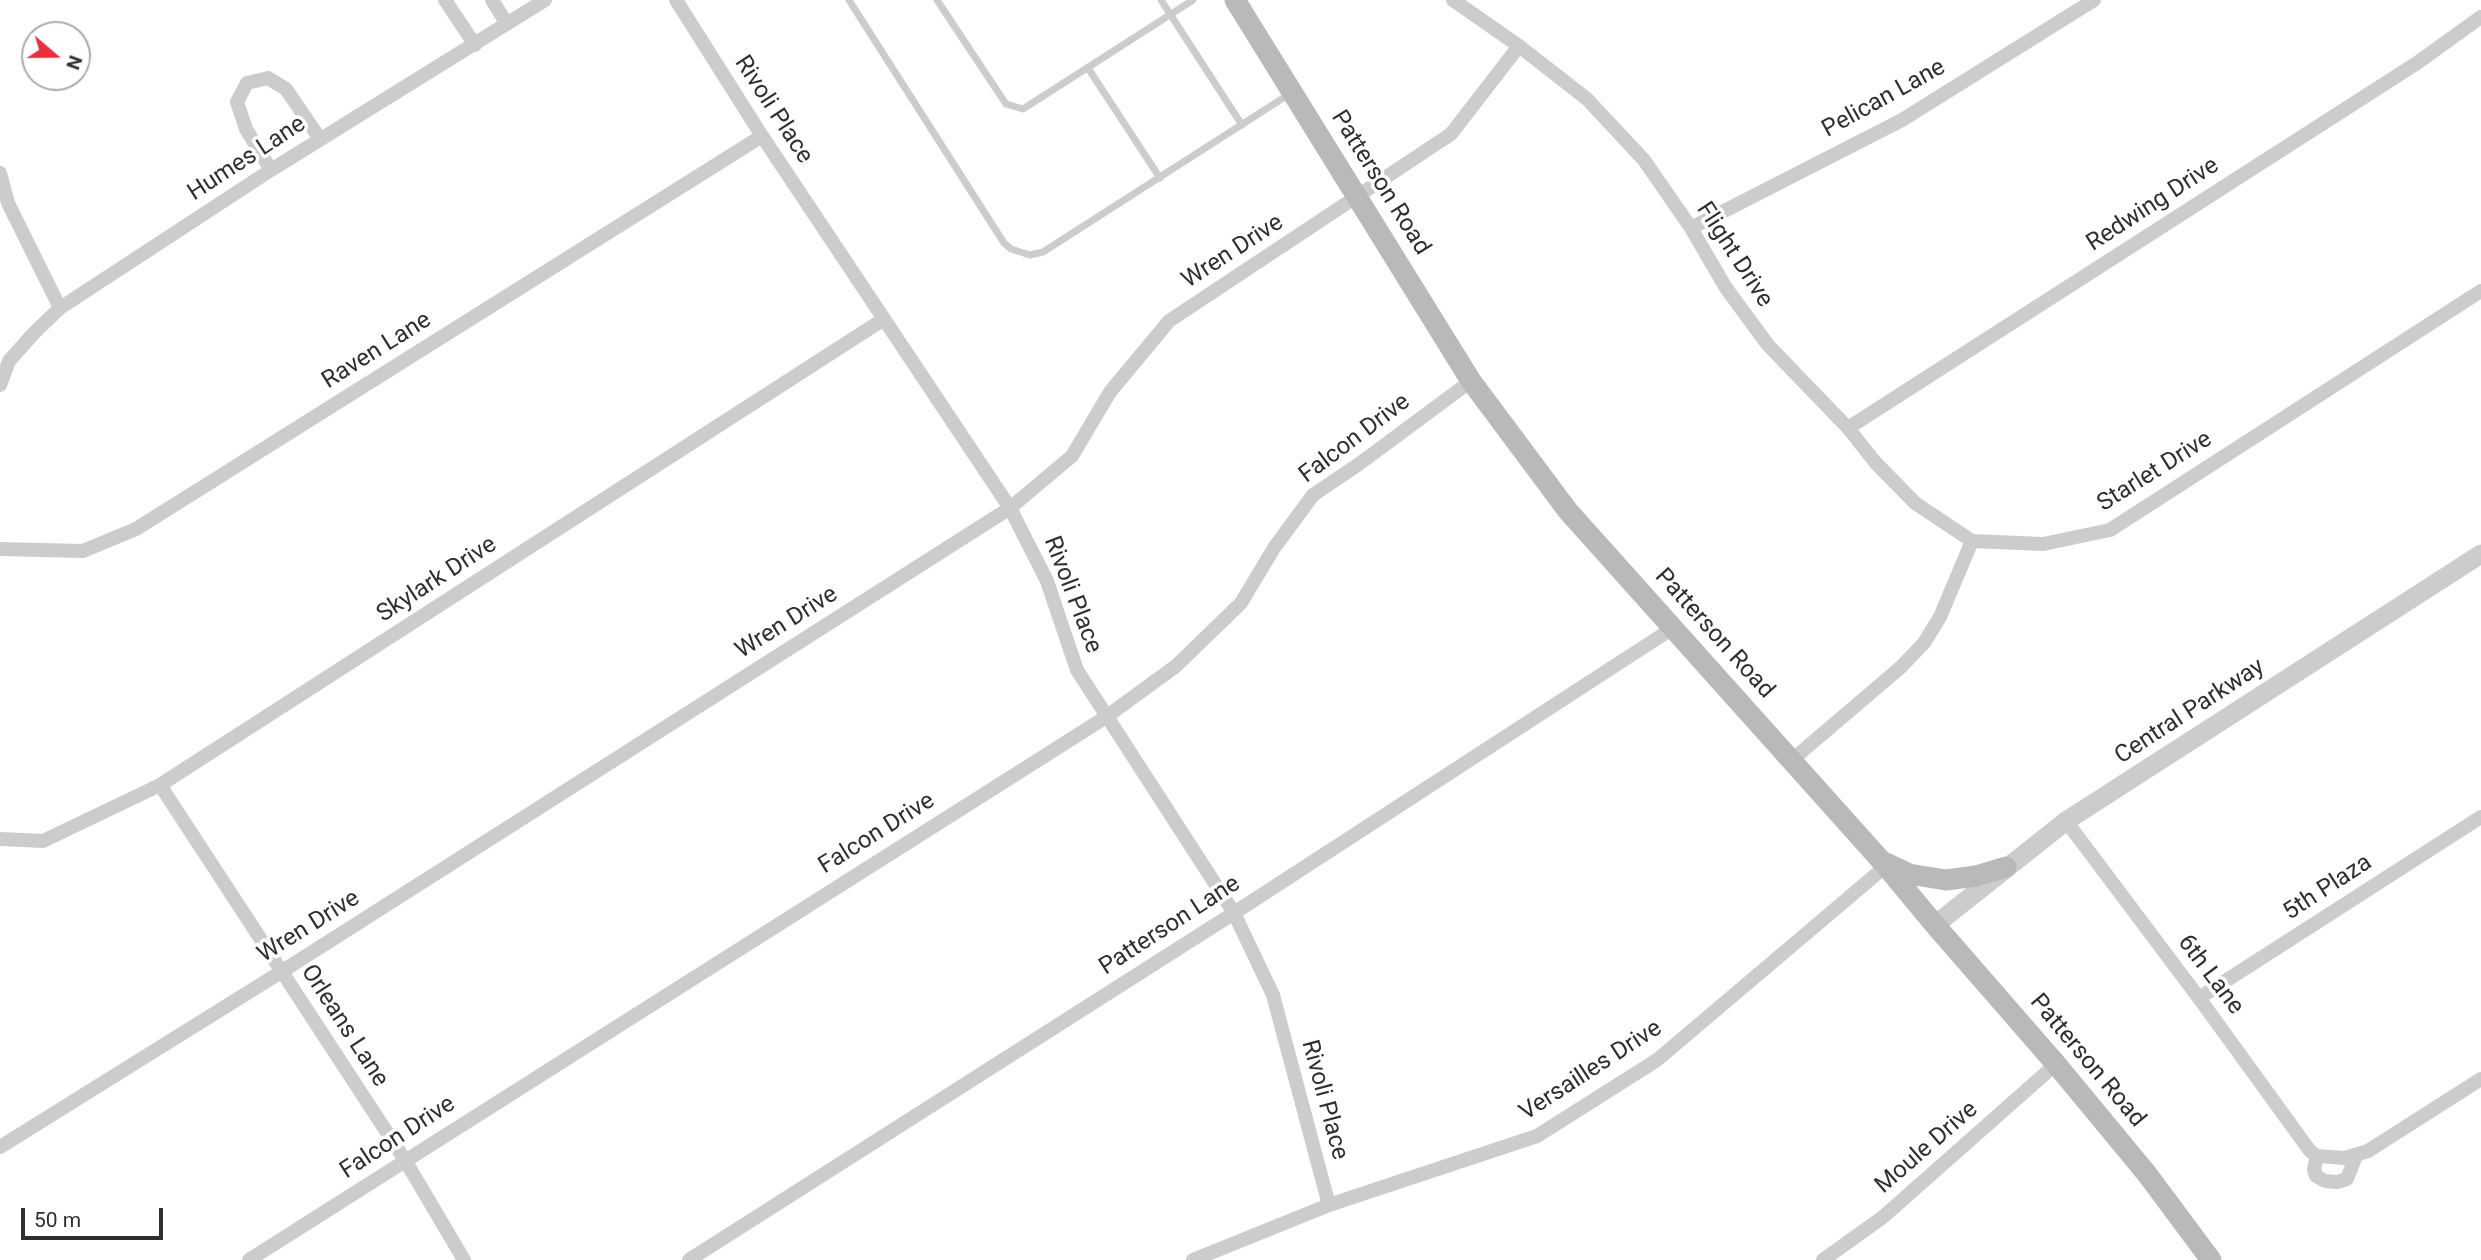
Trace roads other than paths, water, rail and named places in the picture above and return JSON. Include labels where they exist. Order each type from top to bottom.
[{"type":"main road","name":"Patterson Road","points":[[1235,0],[1471,381],[1568,511],[1884,864],[2056,1064],[2147,1174],[2211,1260]]},
{"type":"main road","points":[[1884,864],[1909,874],[1946,880],[1976,876],[2006,867]]},
{"type":"street","points":[[445,0],[475,45]]},
{"type":"street","points":[[492,0],[508,24]]},
{"type":"street","name":"Humes Lane","points":[[0,385],[9,361],[60,308],[271,170],[545,0]]},
{"type":"street","name":"Rivoli Place","points":[[676,0],[762,136],[1010,508],[1047,581],[1077,670],[1234,913],[1273,995],[1329,1205]]},
{"type":"street","name":"Flight Drive","points":[[1453,0],[1519,46],[1587,99],[1644,160],[1746,317],[1768,345],[1915,503],[1972,541]]},
{"type":"street","name":"Pelican Lane","points":[[1690,228],[1902,120],[2094,0]]},
{"type":"street","name":"Redwing Drive","points":[[1848,428],[2417,63],[2481,17]]},
{"type":"street","name":"Wren Drive","points":[[0,1147],[281,972],[1010,508],[1072,456],[1110,392],[1169,321],[1451,134],[1519,46]]},
{"type":"street","points":[[271,170],[246,130],[237,103],[247,83],[268,78],[286,89],[320,139]]},
{"type":"street","name":"Raven Lane","points":[[0,549],[83,551],[136,529],[762,136]]},
{"type":"street","points":[[0,173],[8,203],[60,308]]},
{"type":"street","name":"Starlet Drive","points":[[1972,541],[2043,544],[2110,530],[2481,291]]},
{"type":"street","name":"Skylark Drive","points":[[0,839],[43,841],[160,785],[884,319]]},
{"type":"street","name":"Falcon Drive","points":[[250,1260],[1106,717],[1176,666],[1241,603],[1274,548],[1313,495],[1471,381]]},
{"type":"street","points":[[1792,761],[1901,667],[1924,643],[1940,617],[1972,541]]},
{"type":"street","name":"Central Parkway","points":[[1935,925],[2066,821],[2481,554]]},
{"type":"street","name":"Patterson Lane","points":[[690,1260],[1234,913],[1673,628]]},
{"type":"street","name":"Orleans Lane","points":[[160,785],[405,1160],[464,1260]]},
{"type":"street","name":"5th Plaza","points":[[2199,998],[2481,817]]},
{"type":"street","name":"6th Lane","points":[[2066,821],[2310,1151],[2317,1156],[2314,1169],[2316,1176],[2325,1181],[2347,1179],[2356,1156]]},
{"type":"street","name":"Versailles Drive","points":[[1193,1260],[1329,1205],[1537,1136],[1657,1060],[1884,864]]},
{"type":"street","name":"Moule Drive","points":[[1823,1260],[1883,1217],[2056,1064]]},
{"type":"street","points":[[2317,1156],[2345,1158],[2368,1151],[2481,1079]]},
{"type":"lane","points":[[849,0],[1004,243],[1030,255],[1043,252],[1293,92]]},
{"type":"lane","points":[[937,0],[1006,104],[1023,109],[1193,0]]},
{"type":"lane","points":[[1161,0],[1242,125]]},
{"type":"lane","points":[[1088,68],[1160,178]]}]
